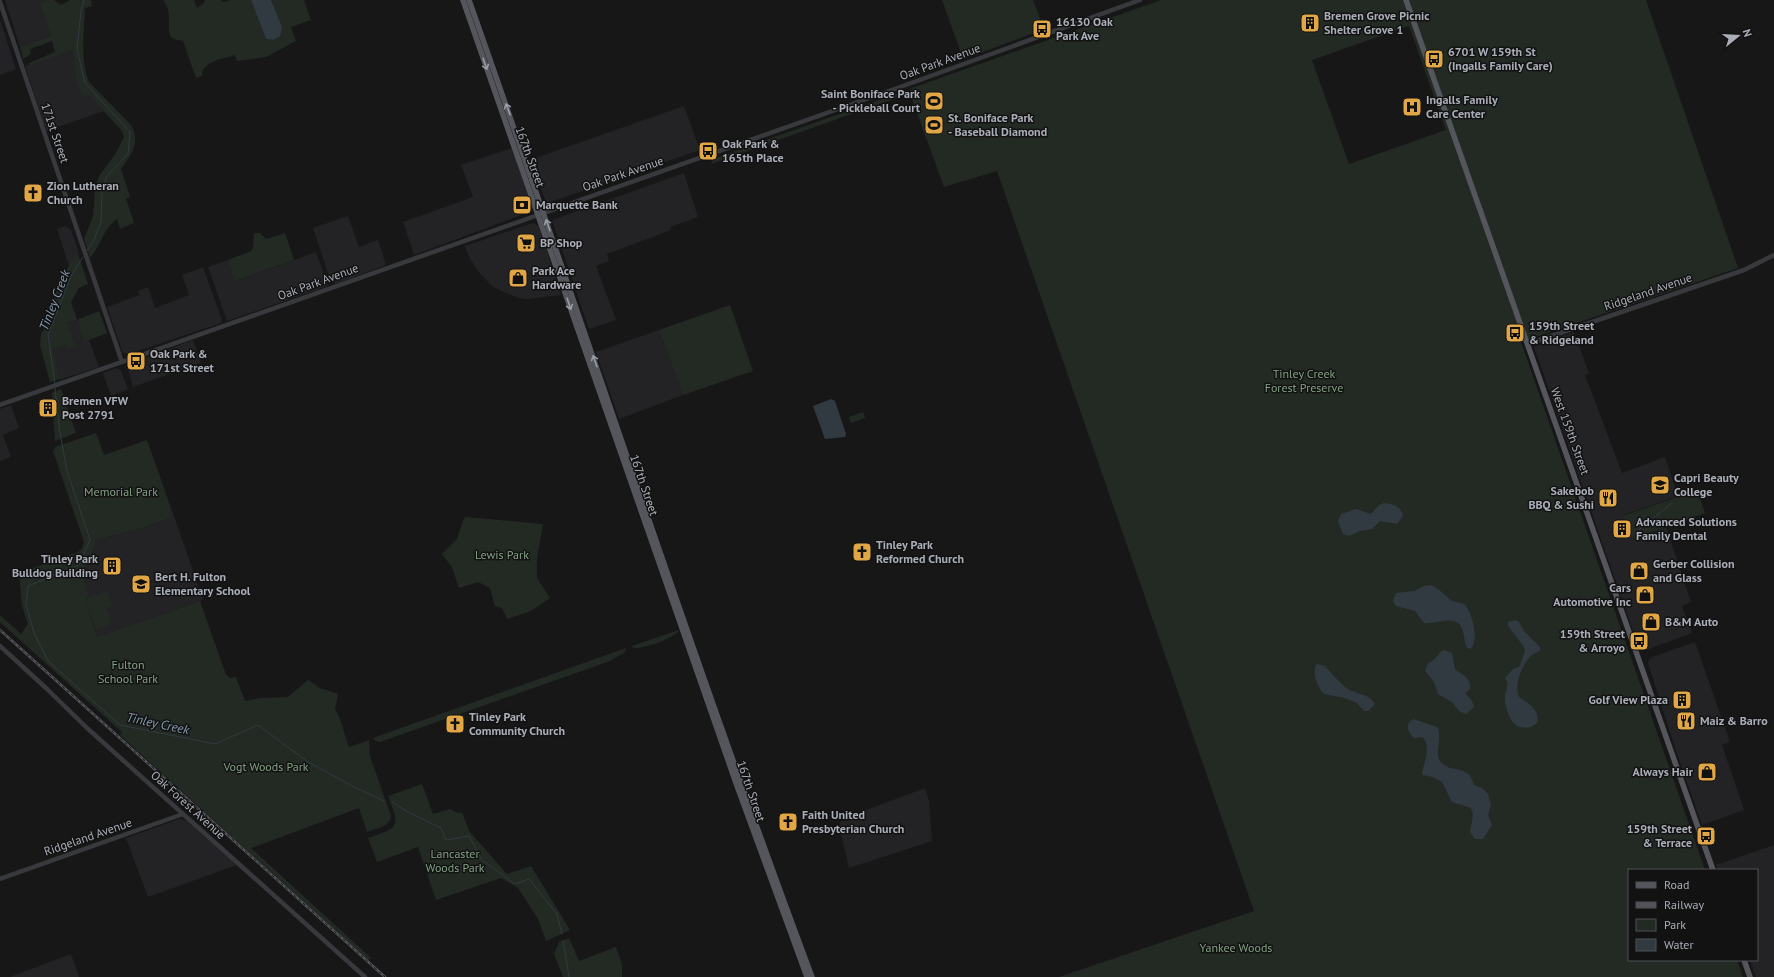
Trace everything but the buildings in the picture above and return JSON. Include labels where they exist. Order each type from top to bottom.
[{"type":"main road","name":"167th Street","points":[[463,0],[541,213],[812,977]]},
{"type":"main road","name":"167th Street","points":[[469,0],[741,796],[806,977]]},
{"type":"main road","name":"West 159th Street","points":[[1406,0],[1713,869]]},
{"type":"main road","points":[[1744,961],[1750,977]]},
{"type":"street","name":"Oak Park Avenue","points":[[0,405],[903,86],[1140,0]]},
{"type":"street","name":"171st Street","points":[[0,2],[122,362]]},
{"type":"street","name":"Ridgeland Avenue","points":[[1528,344],[1738,272],[1774,255]]},
{"type":"street","name":"Oak Forest Avenue","points":[[0,646],[87,728],[365,977]]},
{"type":"street","name":"Ridgeland Avenue","points":[[0,879],[183,814]]},
{"type":"shaded area","points":[[5,0],[47,0],[40,3],[51,36],[20,47]]},
{"type":"shaded area","points":[[0,20],[16,69],[0,75]]},
{"type":"shaded area","points":[[73,50],[82,97],[89,94],[104,111],[46,131],[25,66]]},
{"type":"shaded area","points":[[684,106],[700,150],[548,203],[546,202],[530,160]]},
{"type":"shaded area","points":[[512,148],[532,207],[532,211],[414,255],[403,222],[473,197],[461,165]]},
{"type":"shaded area","points":[[684,173],[698,217],[670,227],[671,230],[607,254],[609,261],[596,266],[616,320],[589,329],[552,220]]},
{"type":"shaded area","points":[[348,216],[359,247],[378,240],[386,265],[336,284],[331,282],[313,228]]},
{"type":"shaded area","points":[[533,223],[539,226],[561,295],[528,299],[519,298],[501,291],[492,286],[478,271],[470,259],[465,246]]},
{"type":"shaded area","points":[[65,226],[71,230],[79,253],[69,266],[57,229]]},
{"type":"shaded area","points":[[316,252],[328,286],[227,321],[208,267],[228,260],[236,281]]},
{"type":"shaded area","points":[[203,267],[222,320],[221,323],[129,354],[123,353],[107,307],[139,295],[138,291],[148,287],[155,308],[189,295],[182,275]]},
{"type":"shaded area","points":[[77,320],[84,341],[89,340],[99,367],[59,380],[53,349],[66,345],[67,323]]},
{"type":"shaded area","points":[[659,330],[683,395],[619,419],[596,352]]},
{"type":"shaded area","points":[[1574,332],[1589,373],[1585,375],[1622,473],[1665,457],[1678,496],[1624,515],[1632,539],[1666,527],[1691,602],[1682,606],[1692,633],[1649,649],[1639,648],[1534,347]]},
{"type":"shaded area","points":[[193,340],[201,363],[133,387],[128,369],[129,364]]},
{"type":"shaded area","points":[[117,368],[121,371],[128,389],[111,396],[103,373]]},
{"type":"shaded area","points":[[11,405],[19,428],[3,435],[11,457],[0,461],[0,409]]},
{"type":"shaded area","name":"Bert H. Fulton Elementary School","points":[[173,513],[203,600],[97,637],[85,600],[89,596],[80,571],[91,559],[96,540],[139,529],[171,518]]},
{"type":"shaded area","points":[[1695,642],[1730,742],[1722,745],[1744,810],[1702,825],[1674,745],[1648,663],[1652,657]]},
{"type":"shaded area","points":[[925,788],[929,801],[932,841],[849,868],[839,825],[842,819]]},
{"type":"shaded area","points":[[180,819],[187,821],[237,865],[148,897],[126,838]]},
{"type":"shaded area","points":[[1774,845],[1774,977],[1756,977],[1750,961],[1758,961],[1758,869],[1718,869],[1716,865]]},
{"type":"shaded area","points":[[71,954],[79,977],[10,977]]},
{"type":"green space","points":[[47,0],[54,0],[61,5],[70,0],[91,0],[92,6],[85,8],[83,36],[84,64],[86,73],[89,82],[131,125],[135,137],[134,148],[121,169],[130,197],[126,199],[134,223],[120,229],[117,219],[108,228],[90,258],[84,239],[93,216],[95,189],[99,176],[116,153],[124,137],[122,131],[89,95],[82,97],[76,79],[73,50],[30,65],[29,63],[55,52],[52,41],[30,49],[31,54],[23,59],[20,47],[51,36],[40,3]]},
{"type":"green space","points":[[163,0],[194,0],[197,8],[203,4],[205,0],[220,0],[224,2],[230,0],[251,0],[266,39],[273,40],[282,28],[271,0],[304,0],[311,20],[291,27],[296,41],[266,57],[237,61],[235,55],[219,59],[205,67],[202,76],[196,78],[183,41],[175,40],[169,33],[168,11]]},
{"type":"green space","points":[[942,0],[1033,0],[1044,29],[967,58],[962,56]]},
{"type":"green space","name":"Tinley Creek Forest Preserve","points":[[1161,0],[1646,0],[1738,268],[1521,342],[1705,869],[1628,869],[1628,961],[1737,961],[1743,977],[1059,977],[1254,911],[997,171],[944,187],[909,91],[912,88]],"holes":[[[1409,26],[1446,130],[1349,164],[1312,60]]]},
{"type":"green space","points":[[901,92],[905,95],[711,164],[713,159]]},
{"type":"green space","points":[[254,233],[260,233],[266,239],[285,233],[294,260],[235,281],[228,260],[251,251],[253,247]]},
{"type":"green space","points":[[78,254],[88,284],[79,288],[71,302],[77,320],[67,323],[75,346],[67,349],[66,345],[53,349],[59,379],[50,382],[40,345],[41,334],[48,323],[51,304],[60,283],[72,260]]},
{"type":"green space","points":[[730,305],[753,371],[683,395],[659,330]]},
{"type":"green space","points":[[99,311],[107,333],[84,342],[77,320]]},
{"type":"green space","points":[[61,389],[76,433],[55,441],[52,393]]},
{"type":"green space","points":[[863,412],[865,418],[851,423],[849,417]]},
{"type":"green space","points":[[96,433],[104,455],[147,440],[173,514],[171,518],[139,529],[96,540],[91,559],[81,571],[89,596],[85,599],[97,637],[200,601],[226,675],[230,678],[236,677],[245,701],[260,698],[288,697],[308,680],[320,688],[338,694],[335,709],[349,747],[369,740],[370,756],[391,816],[390,820],[386,825],[367,832],[359,808],[251,848],[371,958],[368,960],[120,735],[122,732],[0,622],[0,615],[21,634],[28,624],[22,606],[19,573],[78,552],[82,549],[84,542],[53,451],[55,447]]},
{"type":"green space","points":[[1697,490],[1705,513],[1632,539],[1623,516]]},
{"type":"green space","name":"Lewis Park","points":[[466,517],[543,524],[537,558],[537,578],[550,598],[531,611],[507,619],[502,608],[495,606],[490,588],[478,582],[459,588],[452,567],[442,554],[457,539],[463,520]]},
{"type":"green space","points":[[107,591],[112,606],[106,608],[111,621],[110,625],[96,629],[85,599]]},
{"type":"green space","points":[[679,630],[672,636],[659,642],[638,648],[634,648],[632,646]]},
{"type":"green space","points":[[626,648],[625,652],[610,661],[380,742],[375,741],[373,738]]},
{"type":"green space","name":"Lancaster Woods Park","points":[[422,784],[433,814],[450,809],[458,813],[462,812],[469,831],[507,874],[531,866],[570,930],[546,941],[538,919],[518,888],[501,878],[436,900],[418,847],[377,862],[368,838],[392,828],[394,824],[394,814],[388,796]]},
{"type":"green space","points":[[569,938],[579,961],[616,947],[622,965],[622,977],[563,977],[554,954],[559,942]]},
{"type":"water","points":[[251,0],[271,0],[282,27],[280,36],[273,40],[266,39]]},
{"type":"water","points":[[831,399],[835,401],[846,434],[845,437],[825,439],[813,406]]},
{"type":"water","points":[[1384,503],[1393,505],[1402,513],[1403,516],[1397,524],[1380,521],[1372,529],[1360,531],[1349,536],[1343,534],[1338,521],[1341,514],[1356,509],[1371,514],[1379,505]]},
{"type":"water","points":[[1431,585],[1454,602],[1464,604],[1468,609],[1475,634],[1473,645],[1470,649],[1467,648],[1462,629],[1456,622],[1445,621],[1424,623],[1415,611],[1396,606],[1393,601],[1396,593],[1414,591],[1424,586]]},
{"type":"water","points":[[1515,620],[1519,622],[1524,631],[1540,647],[1540,650],[1531,656],[1521,671],[1517,687],[1519,697],[1533,708],[1538,719],[1537,723],[1527,728],[1517,726],[1511,720],[1505,702],[1507,681],[1505,678],[1513,669],[1519,667],[1525,652],[1524,647],[1508,626],[1508,622]]},
{"type":"water","points":[[1444,650],[1452,653],[1455,669],[1468,679],[1470,689],[1465,693],[1472,701],[1474,707],[1466,714],[1459,711],[1452,702],[1438,694],[1434,682],[1425,671],[1428,663],[1434,660],[1440,652]]},
{"type":"water","points":[[1317,664],[1325,666],[1341,684],[1348,689],[1369,697],[1375,704],[1368,711],[1364,711],[1357,703],[1345,698],[1324,694],[1315,675],[1315,667]]},
{"type":"water","points":[[1413,719],[1437,727],[1439,731],[1438,757],[1440,761],[1444,765],[1468,774],[1474,785],[1482,788],[1488,794],[1491,805],[1488,815],[1492,825],[1483,839],[1475,839],[1470,832],[1473,815],[1471,808],[1452,802],[1442,782],[1433,777],[1423,775],[1422,773],[1427,749],[1425,740],[1422,737],[1414,738],[1409,731],[1409,723]]},
{"type":"waterway","name":"Tinley Creek","points":[[84,0],[81,11],[77,49],[85,83],[130,132],[128,154],[107,176],[102,190],[101,222],[94,240],[87,251]]},
{"type":"waterway","name":"Tinley Creek","points":[[55,384],[48,335],[72,274],[83,257]]},
{"type":"waterway","name":"Tinley Creek","points":[[55,388],[60,433],[67,471],[90,540],[79,565],[28,586],[26,604],[34,633],[48,661],[120,725],[215,744],[258,725],[308,762],[352,786],[384,801]]},
{"type":"waterway","points":[[1635,533],[1672,503]]},
{"type":"waterway","name":"Tinley Creek","points":[[392,802],[406,811],[441,828],[446,840],[469,836],[482,860],[515,884],[529,879],[557,914],[562,934]]},
{"type":"waterway","name":"Tinley Creek","points":[[563,940],[569,977]]},
{"type":"railway","points":[[0,630],[385,977]]},
{"type":"place","name":"Bremen Grove Picnic Shelter Grove 1","points":[[1310,23]]},
{"type":"place","name":"16130 Oak Park Ave","points":[[1042,29]]},
{"type":"place","name":"6701 W 159th St (Ingalls Family Care)","points":[[1434,59]]},
{"type":"place","name":"Saint Boniface Park - Pickleball Court","points":[[934,101]]},
{"type":"place","name":"Ingalls Family Care Center","points":[[1412,107]]},
{"type":"place","name":"St. Boniface Park - Baseball Diamond","points":[[934,125]]},
{"type":"place","name":"Oak Park & 165th Place","points":[[708,151]]},
{"type":"place","name":"Zion Lutheran Church","points":[[33,193]]},
{"type":"place","name":"Marquette Bank","points":[[522,205]]},
{"type":"place","name":"BP Shop","points":[[526,243]]},
{"type":"place","name":"Park Ace Hardware","points":[[518,278]]},
{"type":"place","name":"159th Street & Ridgeland","points":[[1515,333]]},
{"type":"place","name":"Oak Park & 171st Street","points":[[136,361]]},
{"type":"place","name":"Bremen VFW Post 2791","points":[[48,408]]},
{"type":"place","name":"Capri Beauty College","points":[[1660,485]]},
{"type":"place","name":"Sakebob BBQ & Sushi","points":[[1608,498]]},
{"type":"place","name":"Advanced Solutions Family Dental","points":[[1622,529]]},
{"type":"place","name":"Tinley Park Reformed Church","points":[[862,552]]},
{"type":"place","name":"Tinley Park Bulldog Building","points":[[112,566]]},
{"type":"place","name":"Gerber Collision and Glass","points":[[1639,571]]},
{"type":"place","name":"Bert H. Fulton Elementary School","points":[[141,584]]},
{"type":"place","name":"Cars Automotive Inc","points":[[1645,595]]},
{"type":"place","name":"B&M Auto","points":[[1651,622]]},
{"type":"place","name":"159th Street & Arroyo","points":[[1639,641]]},
{"type":"place","name":"Golf View Plaza","points":[[1682,700]]},
{"type":"place","name":"Maiz & Barro","points":[[1686,721]]},
{"type":"place","name":"Tinley Park Community Church","points":[[455,724]]},
{"type":"place","name":"Always Hair","points":[[1707,772]]},
{"type":"place","name":"Faith United Presbyterian Church","points":[[788,822]]},
{"type":"place","name":"159th Street & Terrace","points":[[1706,836]]},
{"type":"park label","name":"Memorial Park","points":[[121,492]]},
{"type":"park label","name":"Fulton School Park","points":[[128,672]]},
{"type":"park label","name":"Vogt Woods Park","points":[[266,767]]},
{"type":"park label","name":"Yankee Woods","points":[[1236,948]]}]
